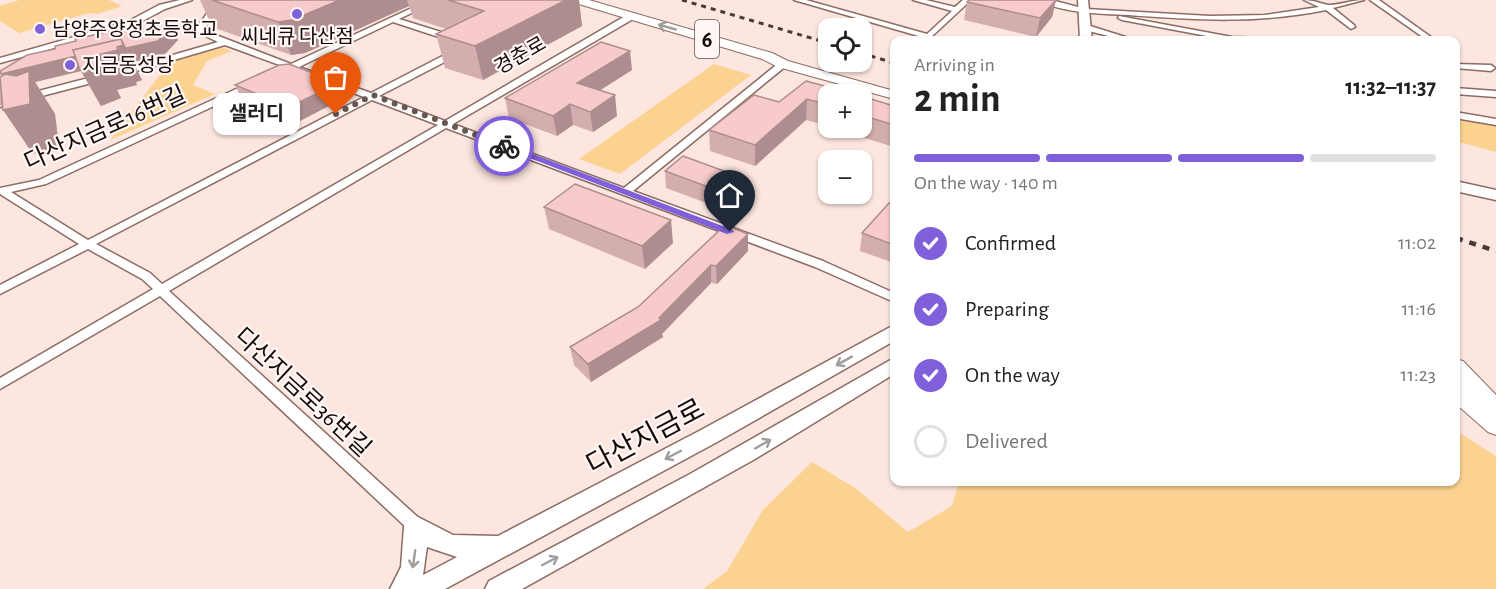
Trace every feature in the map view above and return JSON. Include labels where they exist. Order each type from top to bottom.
[{"type":"main road","name":"6","points":[[574,6],[630,17],[767,56],[783,64]]},
{"type":"main road","points":[[574,6],[616,25],[757,65],[783,64],[890,94]]},
{"type":"main road","points":[[1460,372],[1496,409]]},
{"type":"main road","points":[[1460,394],[1496,426]]},
{"type":"street","points":[[0,61],[130,24],[162,7],[188,0]]},
{"type":"street","points":[[220,0],[199,31],[819,264],[890,296]]},
{"type":"street","points":[[283,71],[435,0]]},
{"type":"street","points":[[798,0],[925,36]]},
{"type":"street","points":[[917,0],[957,10]]},
{"type":"street","points":[[930,36],[967,0]]},
{"type":"street","points":[[1042,0],[1084,6],[1251,18],[1294,14],[1360,0]]},
{"type":"street","points":[[1308,0],[1327,7],[1351,27]]},
{"type":"street","points":[[1374,0],[1425,36]]},
{"type":"street","points":[[1084,6],[1085,36]]},
{"type":"street","points":[[1084,6],[1215,36]]},
{"type":"street","name":"경춘로","points":[[446,123],[630,17]]},
{"type":"street","points":[[0,290],[373,95],[462,45],[393,20]]},
{"type":"street","points":[[1084,27],[1117,36]]},
{"type":"street","points":[[0,104],[150,66],[225,42]]},
{"type":"street","points":[[625,192],[783,64]]},
{"type":"street","points":[[1460,66],[1491,68]]},
{"type":"street","name":"다산지금로16번길","points":[[2,191],[42,182],[261,81]]},
{"type":"street","points":[[1460,92],[1496,94]]},
{"type":"street","points":[[1460,116],[1496,122]]},
{"type":"street","points":[[0,384],[446,123]]},
{"type":"street","points":[[1460,187],[1496,195]]},
{"type":"street","name":"다산지금로36번길","points":[[2,191],[87,244],[146,276],[416,526]]},
{"type":"street","name":"다산지금로","points":[[421,589],[709,436],[890,334]]},
{"type":"street","points":[[498,589],[712,474],[818,413],[890,368]]},
{"type":"street","points":[[416,526],[432,539],[450,546],[467,549],[505,544]]},
{"type":"street","points":[[403,589],[408,583],[415,560],[416,526]]},
{"type":"shaded area","points":[[19,0],[109,0],[122,6],[19,33],[0,21],[0,6]]},
{"type":"shaded area","points":[[212,47],[232,51],[207,61],[193,85],[215,94],[110,140],[170,62]]},
{"type":"shaded area","points":[[714,64],[751,75],[620,174],[579,159]]},
{"type":"shaded area","points":[[1460,120],[1496,126],[1496,152],[1460,142]]},
{"type":"shaded area","points":[[1460,433],[1496,456],[1496,589],[703,589],[727,571],[763,510],[812,462],[855,488],[908,532],[952,506],[958,486],[1460,486]]},
{"type":"building","points":[[212,0],[340,0],[292,20],[278,22]]},
{"type":"building","points":[[448,0],[566,0],[475,46],[436,34],[484,11]]},
{"type":"building","points":[[969,0],[1056,0],[1040,18],[967,2]]},
{"type":"building","points":[[171,27],[158,41],[126,48],[127,51],[121,39],[73,50],[76,56],[1,74],[0,71],[27,55],[55,49],[55,46],[76,41],[75,39],[121,29]]},
{"type":"building","points":[[121,39],[123,45],[117,47],[118,50],[89,57],[101,63],[80,70],[73,50]]},
{"type":"building","points":[[601,42],[630,51],[577,83],[615,95],[590,112],[570,104],[553,116],[505,98]]},
{"type":"building","points":[[289,64],[339,83],[289,107],[235,85],[279,65]]},
{"type":"building","points":[[29,71],[30,104],[3,110],[0,77],[5,74],[16,76]]},
{"type":"building","points":[[806,81],[818,84],[818,102],[807,99],[755,145],[709,130],[754,95],[779,102]]},
{"type":"building","points":[[872,99],[890,105],[890,124],[872,118]]},
{"type":"building","points":[[683,156],[724,171],[708,187],[665,171]]},
{"type":"building","points":[[575,184],[671,220],[642,246],[544,207]]},
{"type":"building","points":[[889,203],[890,203],[890,244],[862,233]]},
{"type":"building","points":[[725,225],[748,234],[716,266],[711,265],[659,318],[661,320],[588,364],[570,347],[638,307]]},
{"type":"railway","points":[[682,0],[818,40]]},
{"type":"railway","points":[[872,56],[890,62]]},
{"type":"railway","points":[[1460,239],[1496,251]]},
{"type":"way so far","points":[[336,114],[373,95],[504,146]]},
{"type":"place","name":"씨네큐 다산점","points":[[297,14]]},
{"type":"place","name":"남양주양정초등학교","points":[[40,29]]},
{"type":"place","name":"지금동성당","points":[[70,65]]},
{"type":"place","name":"샐러디","points":[[336,114]]},
{"type":"route","points":[[504,146],[730,232]]}]
